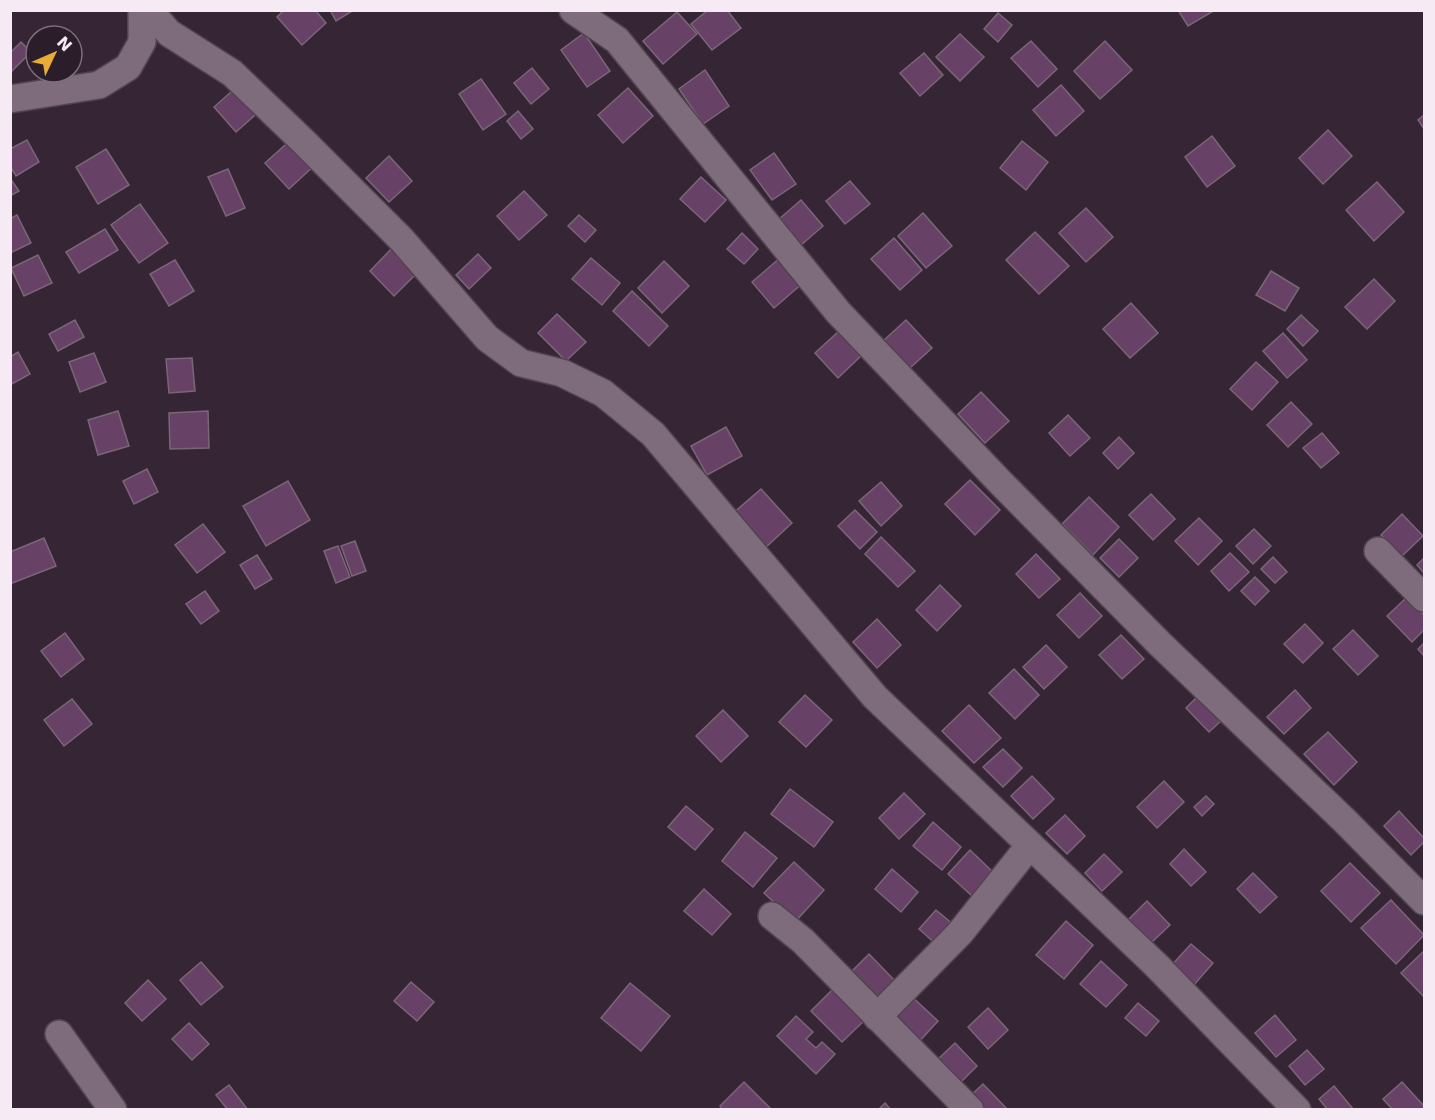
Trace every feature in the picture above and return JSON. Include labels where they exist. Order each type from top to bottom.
[{"type":"street","points":[[10,99],[99,85],[128,66],[142,42],[142,10]]},
{"type":"street","points":[[149,10],[169,33],[232,73],[288,126],[402,240],[486,338],[521,363],[562,373],[603,393],[652,434],[875,697],[1156,965],[1297,1110]]},
{"type":"street","points":[[573,10],[617,40],[838,312],[870,346],[1160,644],[1425,901]]},
{"type":"street","points":[[1378,551],[1425,598]]},
{"type":"street","points":[[877,1017],[960,933],[1030,845]]},
{"type":"street","points":[[772,916],[803,941],[970,1110]]},
{"type":"street","points":[[59,1034],[112,1110]]},
{"type":"building","points":[[284,10],[315,10],[326,23],[302,45],[277,17]]},
{"type":"building","points":[[330,10],[354,10],[336,21]]},
{"type":"building","points":[[708,10],[727,10],[741,28],[712,50],[691,24]]},
{"type":"building","points":[[1178,10],[1215,10],[1188,26]]},
{"type":"building","points":[[677,12],[697,34],[663,64],[643,41]]},
{"type":"building","points":[[998,13],[1012,25],[998,42],[984,29]]},
{"type":"building","points":[[584,33],[610,71],[587,87],[561,50]]},
{"type":"building","points":[[960,34],[984,57],[960,81],[936,57]]},
{"type":"building","points":[[1031,41],[1057,69],[1038,87],[1011,58]]},
{"type":"building","points":[[1105,41],[1132,70],[1100,99],[1074,71]]},
{"type":"building","points":[[21,42],[24,45],[24,59],[10,73],[10,53]]},
{"type":"building","points":[[924,53],[943,75],[920,96],[900,73]]},
{"type":"building","points":[[532,68],[549,89],[531,104],[514,83]]},
{"type":"building","points":[[705,70],[729,106],[703,124],[679,89]]},
{"type":"building","points":[[481,79],[506,114],[483,130],[459,94]]},
{"type":"building","points":[[240,84],[262,109],[236,132],[214,107]]},
{"type":"building","points":[[1061,85],[1084,111],[1056,136],[1033,110]]},
{"type":"building","points":[[628,88],[653,116],[623,143],[598,115]]},
{"type":"building","points":[[518,111],[533,129],[521,139],[507,121]]},
{"type":"building","points":[[1424,115],[1424,129],[1418,120]]},
{"type":"building","points":[[1328,130],[1352,156],[1323,184],[1299,158]]},
{"type":"building","points":[[1212,136],[1235,166],[1207,187],[1185,157]]},
{"type":"building","points":[[294,137],[317,163],[289,189],[265,163]]},
{"type":"building","points":[[27,140],[39,162],[16,176],[10,166],[10,149]]},
{"type":"building","points":[[1022,141],[1048,162],[1026,190],[1000,168]]},
{"type":"building","points":[[106,149],[129,185],[98,204],[76,167]]},
{"type":"building","points":[[774,153],[796,184],[772,200],[750,170]]},
{"type":"building","points":[[389,156],[412,181],[389,202],[366,178]]},
{"type":"building","points":[[228,169],[245,208],[226,216],[208,177]]},
{"type":"building","points":[[701,177],[726,200],[705,222],[680,199]]},
{"type":"building","points":[[10,178],[19,191],[10,196]]},
{"type":"building","points":[[850,181],[870,204],[845,224],[826,201]]},
{"type":"building","points":[[1377,182],[1404,212],[1374,241],[1346,210]]},
{"type":"building","points":[[524,191],[547,215],[519,240],[497,216]]},
{"type":"building","points":[[801,200],[823,226],[800,246],[778,220]]},
{"type":"building","points":[[140,204],[168,243],[139,263],[111,225]]},
{"type":"building","points":[[1086,208],[1113,237],[1086,262],[1059,233]]},
{"type":"building","points":[[923,213],[952,246],[926,268],[898,236]]},
{"type":"building","points":[[17,215],[31,243],[10,253],[10,219]]},
{"type":"building","points":[[579,215],[596,230],[585,242],[568,226]]},
{"type":"building","points":[[105,229],[118,250],[79,273],[66,252]]},
{"type":"building","points":[[1035,232],[1069,266],[1039,294],[1006,260]]},
{"type":"building","points":[[742,233],[758,249],[744,264],[727,249]]},
{"type":"building","points":[[894,238],[922,270],[900,290],[871,259]]},
{"type":"building","points":[[395,245],[420,270],[394,296],[370,271]]},
{"type":"building","points":[[478,254],[491,268],[469,289],[456,275]]},
{"type":"building","points":[[38,255],[52,283],[24,296],[11,268]]},
{"type":"building","points":[[781,257],[803,283],[774,308],[752,282]]},
{"type":"building","points":[[591,258],[620,283],[602,305],[572,279]]},
{"type":"building","points":[[175,260],[194,291],[169,306],[150,274]]},
{"type":"building","points":[[664,261],[689,286],[662,313],[638,288]]},
{"type":"building","points":[[1271,271],[1299,288],[1285,311],[1256,295]]},
{"type":"building","points":[[1374,279],[1395,301],[1367,329],[1345,307]]},
{"type":"building","points":[[632,291],[668,326],[649,346],[613,311]]},
{"type":"building","points":[[1131,303],[1158,333],[1130,358],[1103,329]]},
{"type":"building","points":[[557,314],[586,342],[566,361],[538,333]]},
{"type":"building","points":[[1301,315],[1318,331],[1303,346],[1287,329]]},
{"type":"building","points":[[75,320],[84,337],[58,351],[49,334]]},
{"type":"building","points":[[906,320],[932,348],[909,369],[883,341]]},
{"type":"building","points":[[839,331],[862,355],[838,378],[815,353]]},
{"type":"building","points":[[1283,333],[1307,360],[1287,378],[1263,351]]},
{"type":"building","points":[[18,352],[30,374],[10,385],[10,357]]},
{"type":"building","points":[[94,353],[106,382],[80,392],[69,362]]},
{"type":"building","points":[[192,358],[195,391],[169,393],[166,359]]},
{"type":"building","points":[[1256,362],[1278,382],[1252,410],[1230,389]]},
{"type":"building","points":[[981,392],[1009,421],[985,443],[958,414]]},
{"type":"building","points":[[1291,402],[1312,424],[1288,447],[1267,425]]},
{"type":"building","points":[[118,411],[129,446],[98,455],[88,420]]},
{"type":"building","points":[[208,411],[209,448],[170,449],[169,413]]},
{"type":"building","points":[[1068,415],[1090,438],[1070,456],[1049,433]]},
{"type":"building","points":[[726,427],[742,456],[707,475],[691,446]]},
{"type":"building","points":[[1322,433],[1339,453],[1321,468],[1303,448]]},
{"type":"building","points":[[1119,437],[1134,453],[1118,469],[1103,453]]},
{"type":"building","points":[[147,469],[158,492],[134,504],[123,481]]},
{"type":"building","points":[[970,480],[1000,510],[975,535],[945,504]]},
{"type":"building","points":[[288,481],[310,520],[266,546],[243,506]]},
{"type":"building","points":[[881,482],[902,506],[881,526],[859,501]]},
{"type":"building","points":[[761,489],[792,523],[763,550],[731,515]]},
{"type":"building","points":[[1151,494],[1175,519],[1153,540],[1129,515]]},
{"type":"building","points":[[1089,497],[1119,527],[1093,555],[1062,524]]},
{"type":"building","points":[[855,510],[877,532],[860,549],[838,526]]},
{"type":"building","points":[[1402,514],[1423,536],[1402,556],[1381,535]]},
{"type":"building","points":[[1199,518],[1222,541],[1198,565],[1175,541]]},
{"type":"building","points":[[203,524],[225,552],[197,573],[175,545]]},
{"type":"building","points":[[1254,529],[1271,546],[1253,564],[1236,546]]},
{"type":"building","points":[[881,537],[915,571],[898,587],[865,554]]},
{"type":"building","points":[[44,538],[56,566],[10,584],[10,552]]},
{"type":"building","points":[[1119,539],[1138,558],[1119,577],[1100,558]]},
{"type":"building","points":[[355,541],[366,571],[352,576],[341,546]]},
{"type":"building","points":[[338,546],[350,577],[336,583],[324,551]]},
{"type":"building","points":[[1230,553],[1249,572],[1229,591],[1211,571]]},
{"type":"building","points":[[1036,554],[1060,579],[1039,598],[1016,574]]},
{"type":"building","points":[[257,555],[272,579],[255,589],[240,565]]},
{"type":"building","points":[[1273,557],[1287,572],[1275,583],[1261,569]]},
{"type":"building","points":[[1424,558],[1424,573],[1417,565]]},
{"type":"building","points":[[1255,577],[1269,591],[1255,605],[1241,591]]},
{"type":"building","points":[[940,585],[961,606],[937,631],[916,610]]},
{"type":"building","points":[[205,591],[219,611],[201,624],[186,604]]},
{"type":"building","points":[[1080,593],[1102,616],[1079,638],[1057,615]]},
{"type":"building","points":[[1407,597],[1424,615],[1424,630],[1412,642],[1387,616]]},
{"type":"building","points":[[877,619],[901,645],[877,668],[853,642]]},
{"type":"building","points":[[1305,624],[1323,643],[1303,663],[1284,644]]},
{"type":"building","points":[[1353,630],[1378,656],[1358,675],[1333,649]]},
{"type":"building","points":[[65,633],[84,659],[61,677],[41,651]]},
{"type":"building","points":[[1121,635],[1144,659],[1122,679],[1099,655]]},
{"type":"building","points":[[1424,643],[1424,656],[1418,649]]},
{"type":"building","points":[[1046,645],[1067,667],[1044,689],[1023,667]]},
{"type":"building","points":[[1014,669],[1039,695],[1015,719],[989,693]]},
{"type":"building","points":[[1295,690],[1311,708],[1284,734],[1267,717]]},
{"type":"building","points":[[805,695],[832,720],[806,747],[779,722]]},
{"type":"building","points":[[1198,696],[1222,720],[1209,732],[1186,708]]},
{"type":"building","points":[[72,699],[92,724],[64,746],[44,720]]},
{"type":"building","points":[[969,705],[1001,738],[974,763],[942,731]]},
{"type":"building","points":[[723,710],[748,736],[721,762],[696,736]]},
{"type":"building","points":[[1328,732],[1357,762],[1334,785],[1304,754]]},
{"type":"building","points":[[1003,749],[1022,768],[1003,787],[983,767]]},
{"type":"building","points":[[1032,776],[1054,799],[1033,819],[1011,796]]},
{"type":"building","points":[[1164,781],[1184,802],[1157,828],[1137,807]]},
{"type":"building","points":[[790,789],[833,822],[814,847],[771,814]]},
{"type":"building","points":[[904,793],[925,814],[899,839],[879,818]]},
{"type":"building","points":[[1206,796],[1214,804],[1202,816],[1194,807]]},
{"type":"building","points":[[686,806],[713,829],[695,850],[668,827]]},
{"type":"building","points":[[1399,811],[1424,838],[1424,842],[1411,855],[1384,826]]},
{"type":"building","points":[[1065,815],[1085,836],[1067,854],[1046,833]]},
{"type":"building","points":[[933,822],[961,847],[942,870],[913,846]]},
{"type":"building","points":[[745,832],[777,858],[753,887],[722,861]]},
{"type":"building","points":[[1184,849],[1206,872],[1191,886],[1170,864]]},
{"type":"building","points":[[970,850],[994,873],[972,896],[948,874]]},
{"type":"building","points":[[1104,854],[1122,872],[1102,891],[1085,873]]},
{"type":"building","points":[[794,862],[824,890],[795,922],[764,893]]},
{"type":"building","points":[[1350,863],[1380,893],[1351,922],[1321,891]]},
{"type":"building","points":[[892,869],[918,892],[901,912],[875,889]]},
{"type":"building","points":[[1253,873],[1277,897],[1260,913],[1237,889]]},
{"type":"building","points":[[704,889],[731,914],[712,935],[684,911]]},
{"type":"building","points":[[1391,900],[1424,935],[1396,964],[1361,928]]},
{"type":"building","points":[[1147,901],[1170,925],[1151,943],[1128,920]]},
{"type":"building","points":[[936,910],[954,925],[937,945],[919,929]]},
{"type":"building","points":[[1066,921],[1093,945],[1064,979],[1036,955]]},
{"type":"building","points":[[1191,944],[1213,963],[1193,986],[1171,966]]},
{"type":"building","points":[[1424,951],[1424,997],[1401,973]]},
{"type":"building","points":[[869,954],[897,983],[874,1006],[846,977]]},
{"type":"building","points":[[1101,961],[1127,985],[1106,1007],[1080,984]]},
{"type":"building","points":[[201,962],[223,987],[201,1005],[180,980]]},
{"type":"building","points":[[148,980],[166,999],[142,1021],[125,1003]]},
{"type":"building","points":[[411,982],[434,1002],[417,1021],[394,1001]]},
{"type":"building","points":[[630,983],[670,1016],[641,1051],[601,1018]]},
{"type":"building","points":[[838,984],[869,1016],[842,1042],[811,1011]]},
{"type":"building","points":[[909,994],[938,1021],[916,1045],[887,1018]]},
{"type":"building","points":[[1138,1003],[1159,1021],[1146,1036],[1125,1018]]},
{"type":"building","points":[[988,1008],[1008,1030],[988,1049],[968,1027]]},
{"type":"building","points":[[1275,1015],[1296,1040],[1276,1057],[1255,1033]]},
{"type":"building","points":[[796,1016],[813,1032],[806,1039],[816,1048],[822,1042],[835,1054],[816,1074],[777,1036]]},
{"type":"building","points":[[189,1023],[209,1044],[192,1060],[172,1039]]},
{"type":"building","points":[[955,1043],[977,1066],[958,1085],[936,1061]]},
{"type":"building","points":[[1307,1050],[1324,1069],[1305,1085],[1289,1066]]},
{"type":"building","points":[[744,1082],[772,1110],[723,1110],[720,1106]]},
{"type":"building","points":[[1402,1082],[1424,1106],[1424,1110],[1393,1110],[1383,1099]]},
{"type":"building","points":[[983,1084],[1008,1110],[978,1110],[967,1099]]},
{"type":"building","points":[[229,1085],[248,1110],[228,1110],[216,1095]]},
{"type":"building","points":[[1334,1086],[1354,1110],[1328,1110],[1319,1099]]},
{"type":"building","points":[[885,1103],[891,1110],[878,1110]]}]
